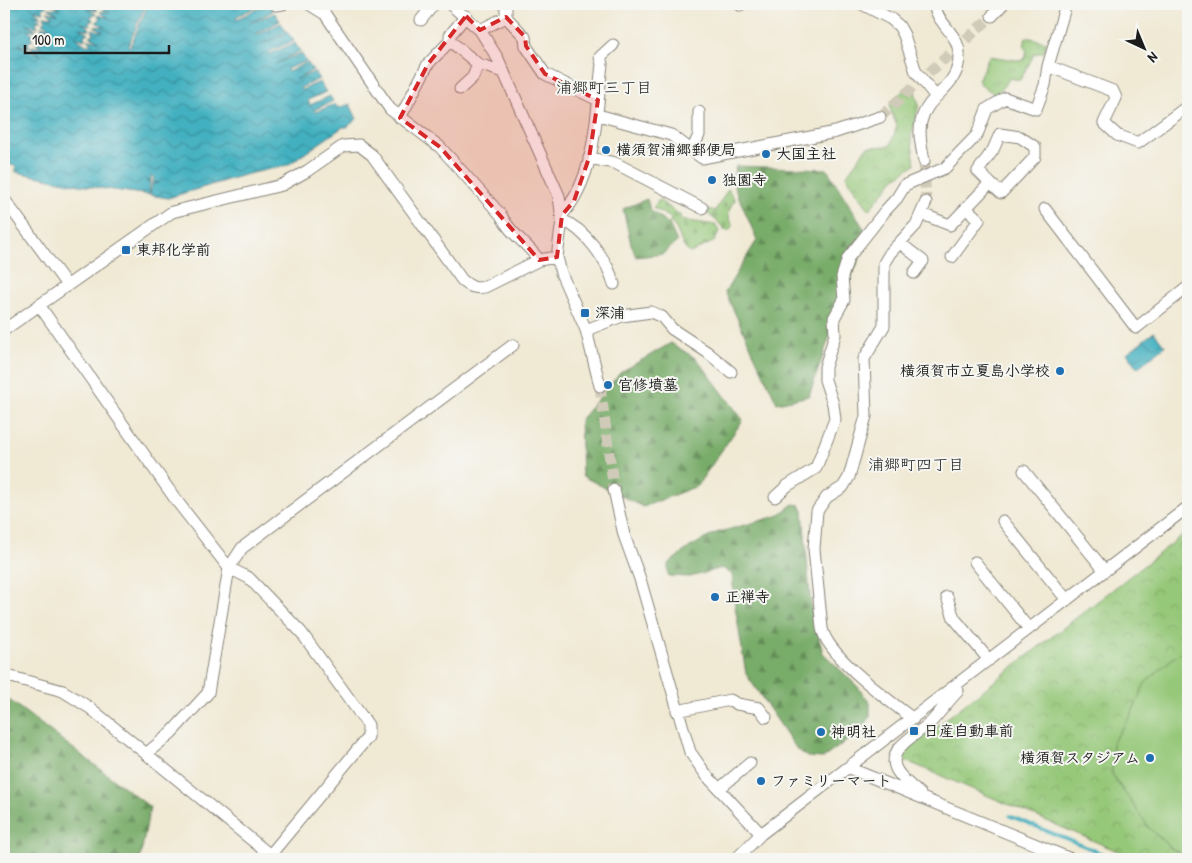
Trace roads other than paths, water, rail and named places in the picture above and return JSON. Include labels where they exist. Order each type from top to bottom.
[{"type":"street","points":[[309,4],[324,8],[390,109],[440,147],[501,215],[506,225],[530,247],[539,260]]},
{"type":"street","points":[[450,4],[480,30],[504,72],[560,196],[562,217],[557,257],[561,273],[586,330],[600,386]]},
{"type":"street","points":[[506,4],[506,17],[525,37],[526,46],[545,74],[598,100]]},
{"type":"street","points":[[862,4],[891,19],[899,26],[916,72],[936,97]]},
{"type":"street","points":[[924,161],[920,134],[921,120],[936,97],[955,77],[960,52],[956,41],[939,19],[934,4]]},
{"type":"street","points":[[992,16],[1003,4]]},
{"type":"street","points":[[775,497],[787,486],[816,468],[835,418],[833,404],[825,380],[825,367],[835,335],[834,318],[844,300],[842,277],[848,258],[885,210],[898,198],[905,185],[945,168],[971,142],[977,135],[989,106],[1005,98],[1036,108],[1043,92],[1048,66],[1066,4]]},
{"type":"street","points":[[400,118],[428,64],[450,41],[450,35],[466,16]]},
{"type":"street","points":[[480,30],[506,17]]},
{"type":"street","points":[[450,41],[478,64],[504,72]]},
{"type":"street","points":[[562,217],[574,201],[589,158],[598,116],[602,64],[600,57],[613,46]]},
{"type":"street","points":[[460,89],[473,77],[478,64]]},
{"type":"street","points":[[1048,66],[1113,91],[1116,98],[1104,123],[1117,135],[1138,143],[1188,106]]},
{"type":"street","points":[[692,150],[699,135],[699,112]]},
{"type":"street","points":[[598,116],[671,136],[702,158],[836,132],[880,117]]},
{"type":"street","points":[[1000,134],[1020,138],[1035,147],[1035,157],[1001,194],[990,183],[978,171],[994,150],[1000,134]]},
{"type":"street","points":[[4,330],[172,212],[282,185],[308,171],[335,150],[350,145],[359,146],[372,155],[468,286],[476,288],[485,287],[539,260],[557,257]]},
{"type":"street","points":[[589,158],[615,163],[702,208]]},
{"type":"street","points":[[922,214],[950,225],[990,183]]},
{"type":"street","points":[[4,199],[67,285]]},
{"type":"street","points":[[913,719],[861,678],[825,639],[822,628],[814,549],[817,511],[827,498],[844,486],[849,477],[866,416],[864,359],[884,326],[886,258],[922,214],[926,202]]},
{"type":"street","points":[[952,257],[979,220],[966,208]]},
{"type":"street","points":[[1045,209],[1136,328],[1188,287]]},
{"type":"street","points":[[562,217],[572,224],[596,251],[610,270],[614,284]]},
{"type":"street","points":[[900,243],[923,261],[914,273]]},
{"type":"street","points":[[4,676],[63,691],[90,708],[273,857],[368,737],[368,725],[301,632],[248,578],[229,568],[176,500],[39,305]]},
{"type":"street","points":[[586,330],[622,316],[651,312],[662,317],[672,329],[707,352],[731,372]]},
{"type":"street","points":[[146,754],[171,733],[208,693],[229,568],[242,548],[513,345]]},
{"type":"street","points":[[1024,471],[1105,571]]},
{"type":"street","points":[[614,490],[624,535],[640,579],[690,752],[707,776],[761,834]]},
{"type":"street","points":[[736,859],[761,834],[1188,507]]},
{"type":"street","points":[[1003,521],[1066,600]]},
{"type":"street","points":[[975,562],[1029,629]]},
{"type":"street","points":[[947,597],[954,618],[989,660]]},
{"type":"street","points":[[928,800],[903,778],[896,769],[895,758],[901,746],[930,723],[975,671]]},
{"type":"street","points":[[677,711],[730,700],[737,704],[759,708],[766,717]]},
{"type":"street","points":[[719,789],[750,763]]},
{"type":"street","points":[[849,768],[1071,859]]},
{"type":"water","points":[[4,4],[45,4],[47,6],[42,8],[44,12],[34,10],[42,17],[31,14],[41,20],[36,22],[38,27],[26,24],[37,30],[27,30],[35,35],[30,36],[33,40],[28,42],[30,47],[18,45],[41,55],[31,48],[32,46],[42,48],[34,42],[43,42],[36,36],[47,38],[38,31],[50,33],[42,30],[41,26],[52,29],[42,23],[46,21],[44,16],[53,17],[47,11],[58,14],[48,8],[60,9],[51,4],[100,5],[95,7],[97,11],[87,9],[96,14],[91,16],[93,21],[89,21],[91,25],[81,23],[88,26],[90,30],[79,28],[88,33],[84,35],[85,40],[75,37],[86,45],[91,44],[88,39],[99,41],[90,36],[94,34],[92,29],[103,32],[94,26],[105,27],[96,22],[100,20],[98,15],[109,18],[100,12],[111,13],[102,8],[106,6],[105,4],[146,4],[128,46],[130,47],[148,4],[263,4],[235,17],[236,19],[268,4],[273,11],[249,23],[275,13],[280,21],[256,34],[281,23],[287,32],[262,44],[288,33],[294,41],[268,52],[269,54],[295,43],[300,51],[275,64],[301,53],[306,61],[287,69],[288,72],[307,62],[313,70],[295,80],[314,72],[319,79],[300,88],[301,90],[320,82],[326,92],[308,100],[310,105],[330,96],[333,101],[314,110],[315,112],[335,104],[338,108],[350,104],[357,119],[288,165],[244,175],[168,198],[150,195],[152,183],[159,183],[153,182],[154,177],[151,176],[151,182],[145,181],[150,183],[149,195],[79,185],[16,172],[16,166],[4,164],[4,7],[6,8]]},
{"type":"water","points":[[1154,332],[1165,346],[1137,368],[1127,353]]},
{"type":"waterway","points":[[1010,816],[1116,859]]},
{"type":"tunnel","points":[[880,117],[992,16]]},
{"type":"tunnel","points":[[924,161],[926,202]]},
{"type":"tunnel","points":[[600,386],[614,490]]},
{"type":"place","name":"横須賀浦郷郵便局","points":[[606,150]]},
{"type":"place","name":"大国主社","points":[[766,154]]},
{"type":"place","name":"独園寺","points":[[712,180]]},
{"type":"place","name":"東邦化学前","points":[[126,250]]},
{"type":"place","name":"深浦","points":[[585,313]]},
{"type":"place","name":"横須賀市立夏島小学校","points":[[1060,371]]},
{"type":"place","name":"官修墳墓","points":[[608,385]]},
{"type":"place","name":"正禅寺","points":[[715,597]]},
{"type":"place","name":"日産自動車前","points":[[914,731]]},
{"type":"place","name":"神明社","points":[[821,732]]},
{"type":"place","name":"横須賀スタジアム","points":[[1150,758]]},
{"type":"place","name":"ファミリーマート","points":[[761,781]]},
{"type":"district","name":"浦郷町三丁目","points":[[604,87]]},
{"type":"district","name":"浦郷町四丁目","points":[[916,464]]}]
